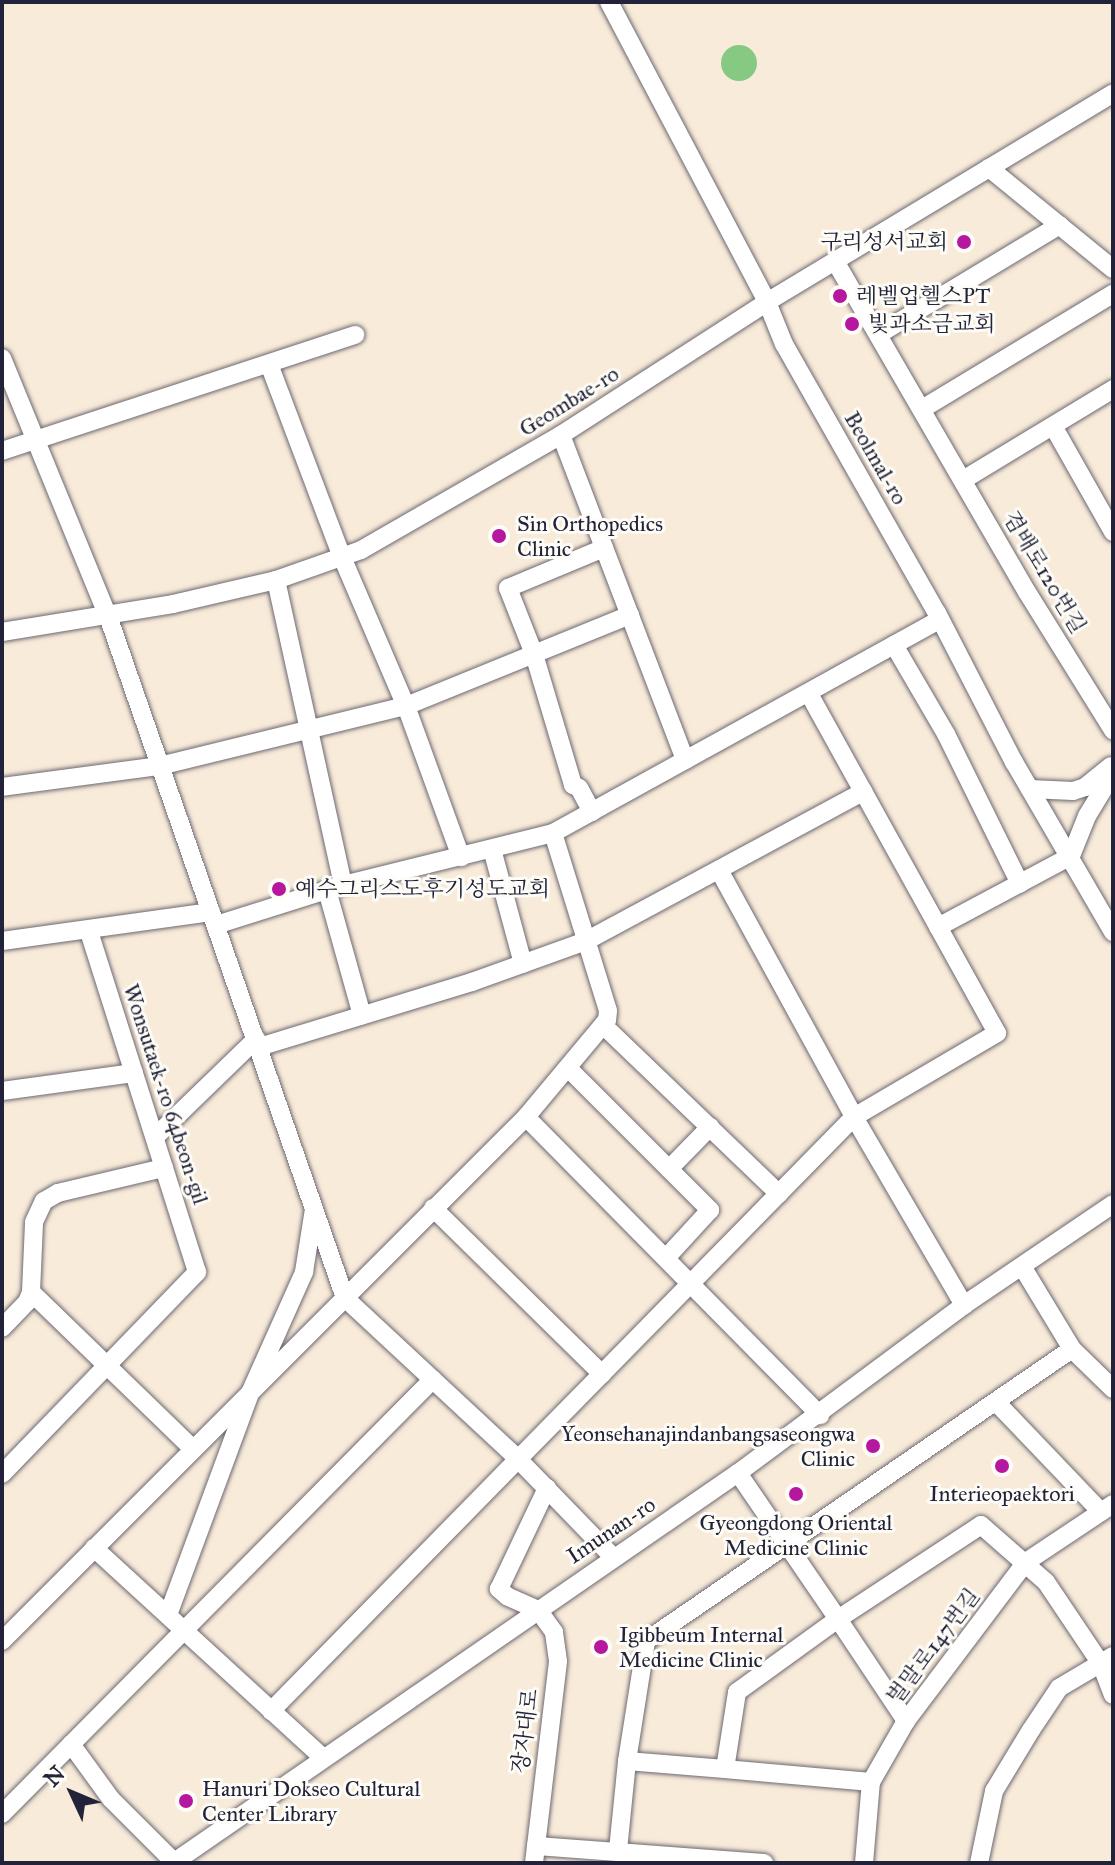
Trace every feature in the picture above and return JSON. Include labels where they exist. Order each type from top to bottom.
[{"type":"street","name":"Beolmal-ro","points":[[609,2],[767,302],[784,344],[940,619],[1030,789],[1113,932]]},
{"type":"street","name":"Geombae-ro","points":[[2,632],[108,616],[276,580],[342,557],[447,504],[561,435],[767,302],[1113,93]]},
{"type":"street","points":[[989,168],[1113,269]]},
{"type":"street","points":[[879,334],[1060,225]]},
{"type":"street","name":"겸배로120번길","points":[[835,261],[1113,730]]},
{"type":"street","points":[[922,409],[1113,294]]},
{"type":"street","points":[[2,451],[355,335]]},
{"type":"street","points":[[2,358],[108,616],[345,1298],[517,1458],[613,1557]]},
{"type":"street","points":[[269,364],[342,557],[406,706],[461,857]]},
{"type":"street","points":[[963,480],[1113,389]]},
{"type":"street","points":[[1053,426],[1113,532]]},
{"type":"street","points":[[561,435],[685,760]]},
{"type":"street","points":[[592,812],[579,788],[573,785],[534,654],[508,588],[604,548]]},
{"type":"street","points":[[276,580],[362,1015]]},
{"type":"street","points":[[2,787],[159,766],[406,706],[630,615]]},
{"type":"street","points":[[2,941],[213,919],[553,833],[940,619]]},
{"type":"street","points":[[894,645],[946,734],[1020,884]]},
{"type":"street","points":[[271,1711],[854,1117],[997,1033],[809,694]]},
{"type":"street","points":[[1030,789],[1073,791],[1085,787],[1113,764]]},
{"type":"street","points":[[938,927],[1071,856],[1087,816],[1113,773]]},
{"type":"street","points":[[155,1137],[257,1043],[362,1015],[586,941],[863,792]]},
{"type":"street","points":[[3,1635],[526,1117],[603,1025],[608,1011],[553,833]]},
{"type":"street","points":[[492,849],[523,964]]},
{"type":"street","points":[[719,870],[854,1117],[964,1305]]},
{"type":"street","name":"Wonsutaek-ro 64beon-gil","points":[[89,931],[197,1272],[108,1364]]},
{"type":"street","points":[[603,1025],[779,1194]]},
{"type":"street","points":[[568,1068],[710,1210],[666,1258]]},
{"type":"street","points":[[2,1091],[134,1073]]},
{"type":"street","points":[[526,1117],[820,1415]]},
{"type":"street","points":[[669,1169],[710,1127]]},
{"type":"street","points":[[2,1328],[27,1302],[31,1292],[34,1222],[44,1201],[58,1193],[164,1168]]},
{"type":"street","name":"Imunan-ro","points":[[173,1863],[738,1473],[964,1305],[1023,1268],[1113,1204]]},
{"type":"street","points":[[168,1615],[250,1393],[304,1272],[314,1205]]},
{"type":"street","points":[[433,1208],[602,1374]]},
{"type":"street","points":[[1023,1268],[1072,1349],[1113,1389]]},
{"type":"street","points":[[31,1292],[193,1449]]},
{"type":"street","points":[[618,1850],[627,1761],[646,1641],[1072,1349]]},
{"type":"street","points":[[2,1474],[108,1364]]},
{"type":"street","points":[[2,1814],[433,1379]]},
{"type":"street","points":[[996,1402],[1107,1508]]},
{"type":"street","points":[[738,1473],[906,1721]]},
{"type":"street","points":[[538,1610],[499,1589],[547,1488]]},
{"type":"street","name":"벌말로147번길","points":[[864,1863],[871,1782],[906,1721],[1026,1562],[1107,1508]]},
{"type":"street","points":[[725,1769],[737,1692],[838,1619],[981,1525],[1046,1582],[1107,1660],[1113,1695]]},
{"type":"street","points":[[94,1548],[323,1758]]},
{"type":"street","name":"장자대로","points":[[535,1855],[558,1661],[554,1632],[538,1610]]},
{"type":"street","points":[[979,1863],[994,1791],[1001,1779],[1059,1688],[1107,1660]]},
{"type":"street","points":[[71,1744],[111,1799],[173,1863]]},
{"type":"street","points":[[627,1761],[871,1782]]},
{"type":"street","points":[[535,1855],[618,1850],[764,1863]]},
{"type":"green space","points":[[739,45],[752,50],[757,63],[752,76],[739,81],[726,76],[721,63],[726,50]]},
{"type":"place","name":"구리성서교회","points":[[964,242]]},
{"type":"place","name":"레벨업헬스PT","points":[[840,296]]},
{"type":"place","name":"빛과소금교회","points":[[852,324]]},
{"type":"place","name":"Sin Orthopedics Clinic","points":[[499,536]]},
{"type":"place","name":"예수그리스도후기성도교회","points":[[279,889]]},
{"type":"place","name":"Yeonsehanajindanbangsaseongwa Clinic","points":[[873,1446]]},
{"type":"place","name":"Interieopaektori","points":[[1002,1466]]},
{"type":"place","name":"Gyeongdong Oriental Medicine Clinic","points":[[796,1494]]},
{"type":"place","name":"Igibbeum Internal Medicine Clinic","points":[[601,1647]]},
{"type":"place","name":"Hanuri Dokseo Cultural Center Library","points":[[186,1801]]}]
